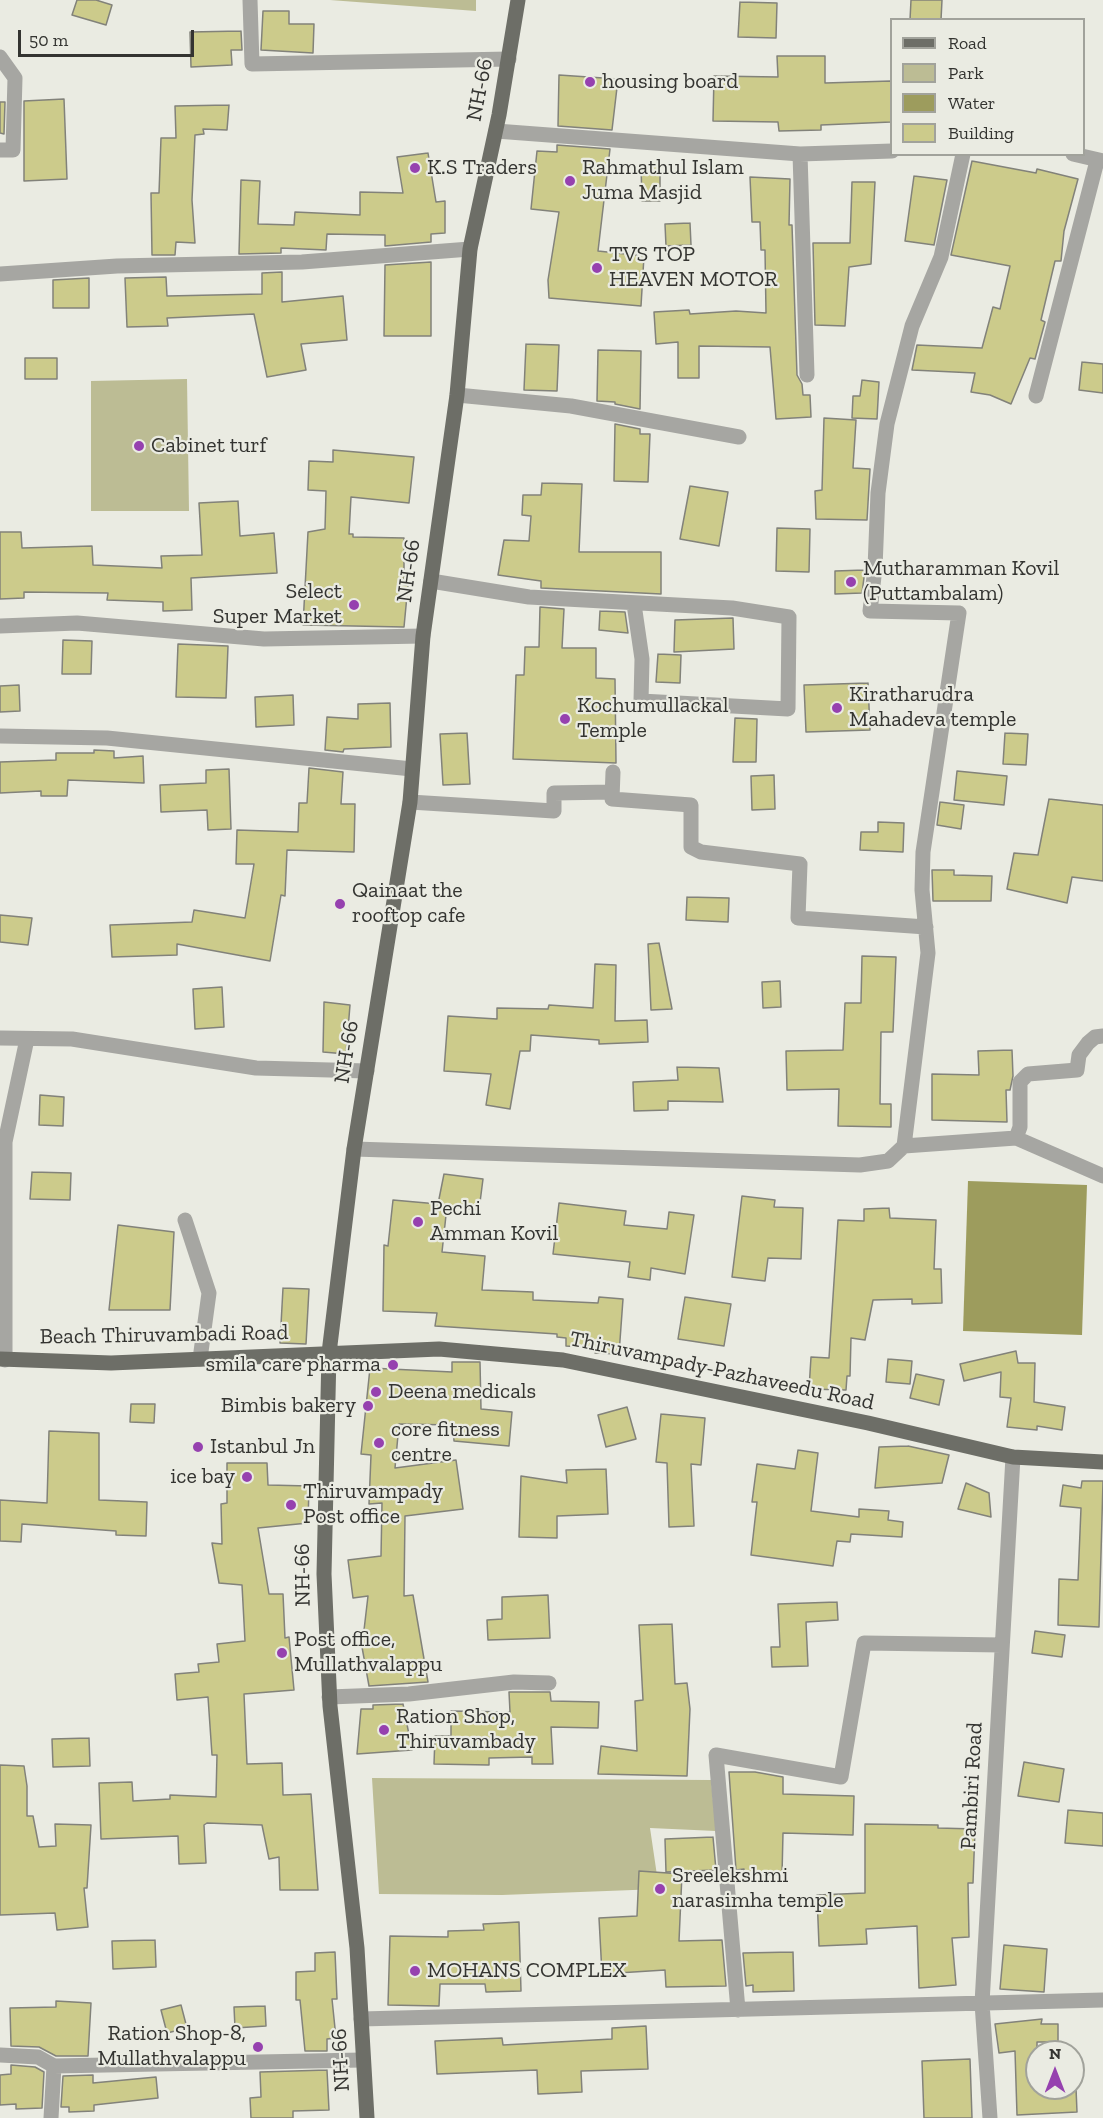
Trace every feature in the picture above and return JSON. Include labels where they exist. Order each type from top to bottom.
[{"type":"main road","name":"NH-66","points":[[367,2118],[357,1948],[329,1697],[324,1574],[329,1353],[354,1149],[410,802],[423,636],[457,395],[470,249],[496,131],[518,0]]},
{"type":"main road","name":"Thiruvampady-Pazhaveedu Road","points":[[329,1353],[439,1349],[563,1360],[868,1423],[1013,1457],[1103,1462]]},
{"type":"main road","name":"Beach Thiruvambadi Road","points":[[3,1359],[111,1363],[329,1353]]},
{"type":"street","points":[[250,0],[252,64],[509,59]]},
{"type":"street","points":[[0,57],[15,78],[13,150],[0,150]]},
{"type":"street","points":[[496,131],[800,154],[890,151]]},
{"type":"street","points":[[800,154],[807,375]]},
{"type":"street","points":[[904,1146],[928,953],[922,890],[923,852],[959,613],[870,611],[875,568],[878,493],[887,424],[912,326],[940,257],[963,156]]},
{"type":"street","points":[[1036,396],[1100,161],[1081,156]]},
{"type":"street","points":[[0,274],[117,266],[302,262],[470,249]]},
{"type":"street","points":[[457,395],[571,406],[739,436]]},
{"type":"street","points":[[431,581],[529,597],[732,608],[789,617],[788,709],[641,701],[642,659],[634,604]]},
{"type":"street","points":[[0,626],[77,623],[264,639],[423,636]]},
{"type":"street","points":[[0,736],[106,738],[412,769]]},
{"type":"street","points":[[613,772],[612,799],[691,805],[691,847],[701,852],[800,864],[798,918],[926,927]]},
{"type":"street","points":[[410,802],[554,811],[554,793],[612,792]]},
{"type":"street","points":[[1016,1138],[1020,1127],[1020,1082],[1028,1074],[1077,1070],[1078,1056],[1095,1037],[1103,1036]]},
{"type":"street","points":[[0,1038],[72,1039],[256,1068],[367,1071]]},
{"type":"street","points":[[3,1359],[5,1142],[27,1039]]},
{"type":"street","points":[[354,1149],[860,1165],[888,1161],[904,1146],[1016,1138],[1103,1176]]},
{"type":"street","points":[[185,1220],[209,1293],[200,1359]]},
{"type":"street","name":"Pambiri Road","points":[[990,2118],[982,2003],[1013,1457]]},
{"type":"street","points":[[738,2010],[716,1755],[841,1777],[864,1642],[1002,1645]]},
{"type":"street","points":[[329,1697],[409,1694],[514,1682],[549,1683]]},
{"type":"street","points":[[361,2019],[524,2013],[738,2010],[1103,2000]]},
{"type":"street","points":[[0,2055],[38,2057],[54,2066],[362,2060]]},
{"type":"street","points":[[51,2118],[54,2066]]},
{"type":"green space","points":[[330,0],[476,0],[476,11]]},
{"type":"green space","name":"Cabinet turf","points":[[187,379],[189,511],[91,511],[91,381]]},
{"type":"green space","points":[[372,1778],[711,1780],[716,1831],[650,1828],[659,1889],[502,1895],[379,1894]]},
{"type":"water","points":[[968,1181],[1087,1185],[1082,1335],[963,1331]]},
{"type":"building","points":[[77,0],[96,0],[112,5],[106,25],[72,15]]},
{"type":"building","points":[[911,0],[942,0],[941,18],[910,18]]},
{"type":"building","points":[[740,2],[777,3],[776,38],[738,37]]},
{"type":"building","points":[[263,11],[289,11],[289,24],[314,24],[313,53],[261,50]]},
{"type":"building","points":[[241,31],[242,50],[231,50],[232,65],[191,67],[190,32]]},
{"type":"building","points":[[777,56],[825,56],[825,83],[890,81],[890,122],[821,125],[821,130],[779,131],[778,122],[713,121],[714,76],[778,77]]},
{"type":"building","points":[[559,75],[618,79],[612,130],[558,126]]},
{"type":"building","points":[[64,99],[67,179],[24,181],[24,101]]},
{"type":"building","points":[[0,102],[5,102],[4,134],[0,133]]},
{"type":"building","points":[[229,105],[227,130],[203,129],[204,134],[195,135],[192,200],[195,243],[176,242],[175,255],[152,255],[151,193],[159,193],[161,138],[176,138],[175,106]]},
{"type":"building","points":[[557,145],[610,149],[598,251],[644,256],[641,306],[549,298],[548,280],[559,212],[531,209],[537,151],[557,152]]},
{"type":"building","points":[[428,153],[436,202],[445,201],[445,233],[431,234],[431,242],[385,246],[385,235],[327,234],[326,250],[281,248],[281,253],[239,254],[241,180],[260,181],[258,224],[294,225],[295,212],[360,215],[360,192],[403,193],[397,157]]},
{"type":"building","points":[[972,161],[1036,173],[1037,169],[1078,179],[1064,231],[1061,261],[1055,261],[1041,320],[1045,322],[1035,359],[1030,358],[1011,404],[990,395],[971,392],[975,373],[912,370],[917,345],[982,348],[993,307],[1000,309],[1010,266],[951,255]]},
{"type":"building","points":[[641,166],[660,166],[660,201],[642,201]]},
{"type":"building","points":[[914,176],[947,180],[934,245],[905,241]]},
{"type":"building","points":[[750,177],[790,179],[789,225],[792,225],[797,375],[802,384],[803,395],[810,395],[811,417],[776,419],[770,347],[699,346],[699,378],[678,378],[678,342],[656,344],[654,312],[689,310],[690,314],[736,311],[766,313],[765,250],[761,250],[760,222],[752,222]]},
{"type":"building","points":[[852,182],[875,182],[871,264],[849,267],[845,326],[815,325],[813,243],[850,243]]},
{"type":"building","points":[[690,223],[691,245],[666,246],[665,224]]},
{"type":"building","points":[[431,262],[431,336],[384,336],[385,265]]},
{"type":"building","points":[[282,272],[282,302],[343,296],[347,340],[301,344],[306,370],[267,377],[254,314],[167,318],[168,326],[127,327],[125,278],[166,277],[167,296],[262,294],[262,273]]},
{"type":"building","points":[[89,278],[89,308],[53,308],[53,280]]},
{"type":"building","points":[[526,344],[559,345],[557,391],[524,390]]},
{"type":"building","points":[[598,350],[641,351],[640,409],[615,404],[615,402],[597,401]]},
{"type":"building","points":[[25,358],[57,358],[57,379],[25,379]]},
{"type":"building","points":[[1082,362],[1103,364],[1103,393],[1079,390]]},
{"type":"building","points":[[862,380],[879,382],[877,419],[852,418],[853,396],[860,396]]},
{"type":"building","points":[[824,418],[856,420],[853,468],[870,469],[867,520],[816,519],[815,491],[822,490]]},
{"type":"building","points":[[615,424],[640,429],[640,434],[650,434],[648,482],[614,481]]},
{"type":"building","points":[[333,450],[414,457],[409,503],[351,497],[349,534],[353,534],[353,537],[404,538],[404,585],[408,585],[404,627],[303,625],[308,532],[325,529],[326,491],[308,490],[309,461],[333,462]]},
{"type":"building","points":[[542,483],[582,484],[579,552],[661,552],[661,594],[541,588],[541,581],[498,575],[504,540],[529,541],[531,516],[522,515],[523,495],[541,495]]},
{"type":"building","points":[[690,486],[728,492],[719,546],[680,539]]},
{"type":"building","points":[[238,501],[240,536],[274,533],[277,573],[191,578],[192,610],[163,611],[163,602],[107,600],[108,593],[24,592],[24,598],[0,599],[0,532],[21,532],[22,548],[92,546],[93,565],[162,568],[161,556],[202,555],[199,503]]},
{"type":"building","points":[[777,528],[810,529],[809,572],[776,571]]},
{"type":"building","name":"Mutharamman Kovil (Puttambalam)","points":[[865,570],[862,593],[835,594],[835,571]]},
{"type":"building","name":"Kochumullackal Temple","points":[[540,607],[564,609],[562,648],[596,648],[596,678],[615,679],[616,763],[513,759],[516,675],[524,675],[525,647],[539,647]]},
{"type":"building","points":[[600,611],[625,612],[628,633],[599,630]]},
{"type":"building","points":[[733,618],[734,649],[674,652],[675,620]]},
{"type":"building","points":[[63,640],[92,641],[91,674],[62,674]]},
{"type":"building","points":[[178,644],[228,646],[226,698],[176,697]]},
{"type":"building","points":[[658,654],[681,655],[680,683],[656,682]]},
{"type":"building","name":"Kiratharudra Mahadeva temple","points":[[868,683],[870,730],[806,732],[804,685]]},
{"type":"building","points":[[19,685],[20,711],[0,712],[0,686]]},
{"type":"building","points":[[293,695],[294,725],[256,727],[255,697]]},
{"type":"building","points":[[390,703],[391,747],[344,749],[343,752],[325,750],[327,717],[358,719],[358,704]]},
{"type":"building","points":[[735,718],[757,719],[756,762],[733,762]]},
{"type":"building","points":[[467,733],[470,784],[443,785],[440,734]]},
{"type":"building","points":[[1005,733],[1028,734],[1026,765],[1003,764]]},
{"type":"building","points":[[94,750],[114,751],[114,758],[143,756],[144,783],[68,780],[67,796],[41,796],[41,791],[0,793],[0,762],[56,760],[56,753],[94,753]]},
{"type":"building","points":[[309,768],[343,772],[341,804],[355,804],[354,852],[287,850],[285,896],[281,895],[270,961],[177,944],[177,955],[112,957],[110,925],[192,922],[194,910],[245,918],[254,864],[236,864],[237,830],[298,832],[299,803],[307,803]]},
{"type":"building","points":[[229,769],[231,829],[208,830],[207,810],[161,812],[160,785],[206,783],[206,770]]},
{"type":"building","points":[[957,771],[1007,776],[1004,805],[954,800]]},
{"type":"building","points":[[774,775],[775,809],[752,810],[751,776]]},
{"type":"building","points":[[1049,799],[1103,805],[1103,881],[1072,877],[1067,903],[1007,889],[1014,853],[1038,855]]},
{"type":"building","points":[[940,802],[964,805],[961,829],[937,825]]},
{"type":"building","points":[[878,822],[904,823],[903,852],[860,850],[861,832],[878,832]]},
{"type":"building","points":[[932,870],[954,870],[954,875],[992,876],[991,901],[933,901]]},
{"type":"building","points":[[687,897],[729,898],[728,922],[686,920]]},
{"type":"building","points":[[0,915],[32,918],[28,945],[0,942]]},
{"type":"building","points":[[659,943],[672,1009],[651,1010],[648,944]]},
{"type":"building","points":[[862,956],[896,957],[893,1032],[881,1032],[880,1104],[891,1104],[891,1127],[838,1126],[839,1089],[787,1090],[786,1051],[843,1050],[845,1003],[861,1003]]},
{"type":"building","points":[[595,964],[616,965],[615,1021],[647,1020],[648,1042],[599,1044],[599,1040],[531,1035],[530,1051],[520,1051],[510,1109],[486,1105],[491,1074],[444,1071],[448,1016],[497,1019],[497,1008],[548,1009],[549,1005],[593,1008]]},
{"type":"building","points":[[780,981],[781,1007],[763,1008],[762,982]]},
{"type":"building","points":[[222,987],[224,1027],[195,1029],[193,989]]},
{"type":"building","points":[[324,1002],[350,1005],[346,1054],[323,1052]]},
{"type":"building","points":[[1012,1050],[1013,1076],[1010,1090],[1006,1090],[1007,1122],[932,1120],[932,1074],[979,1075],[978,1051]]},
{"type":"building","points":[[677,1067],[719,1068],[723,1102],[668,1101],[668,1110],[634,1111],[633,1082],[678,1080]]},
{"type":"building","points":[[40,1095],[64,1097],[63,1126],[39,1125]]},
{"type":"building","points":[[32,1172],[71,1173],[70,1200],[30,1199]]},
{"type":"building","points":[[444,1174],[483,1179],[479,1210],[447,1206],[442,1252],[485,1256],[482,1290],[533,1292],[533,1300],[598,1303],[599,1297],[623,1299],[619,1354],[595,1353],[596,1348],[566,1346],[566,1338],[557,1337],[557,1334],[435,1326],[437,1313],[383,1311],[384,1245],[388,1246],[393,1200],[438,1204]]},
{"type":"building","points":[[742,1196],[775,1200],[774,1207],[803,1208],[801,1259],[768,1258],[765,1281],[732,1277]]},
{"type":"building","points":[[559,1203],[626,1211],[624,1225],[667,1229],[669,1212],[694,1215],[685,1274],[651,1268],[650,1280],[628,1277],[630,1262],[553,1254]]},
{"type":"building","points":[[889,1208],[890,1218],[936,1220],[934,1269],[941,1269],[942,1303],[912,1304],[912,1299],[873,1300],[865,1340],[851,1338],[850,1376],[847,1376],[846,1390],[809,1389],[811,1357],[829,1358],[838,1220],[864,1221],[864,1209]]},
{"type":"building","points":[[118,1225],[174,1232],[170,1310],[109,1310]]},
{"type":"building","points":[[283,1288],[309,1289],[306,1344],[280,1343]]},
{"type":"building","points":[[685,1297],[731,1304],[724,1346],[678,1339]]},
{"type":"building","points":[[1016,1351],[1018,1363],[1035,1363],[1034,1402],[1065,1407],[1062,1430],[1037,1426],[1037,1430],[1007,1427],[1011,1398],[1000,1397],[1001,1372],[964,1381],[960,1364]]},
{"type":"building","points":[[888,1359],[912,1361],[910,1384],[886,1382]]},
{"type":"building","points":[[452,1362],[480,1362],[481,1409],[512,1412],[509,1446],[454,1441],[453,1425],[399,1424],[395,1468],[456,1460],[463,1509],[405,1516],[404,1596],[413,1595],[428,1682],[369,1686],[362,1647],[368,1596],[353,1598],[348,1560],[381,1556],[382,1503],[369,1504],[371,1455],[361,1454],[370,1368],[452,1372]]},
{"type":"building","points":[[916,1374],[944,1380],[939,1405],[910,1398]]},
{"type":"building","points":[[131,1404],[155,1404],[154,1423],[130,1422]]},
{"type":"building","points":[[627,1407],[636,1439],[606,1447],[598,1415]]},
{"type":"building","points":[[661,1414],[705,1418],[701,1465],[691,1464],[694,1526],[669,1527],[667,1463],[656,1462]]},
{"type":"building","points":[[49,1431],[99,1433],[99,1500],[147,1502],[146,1536],[116,1535],[116,1531],[22,1524],[21,1542],[0,1541],[0,1500],[47,1503]]},
{"type":"building","points":[[908,1446],[949,1455],[942,1483],[875,1488],[879,1447]]},
{"type":"building","points":[[798,1450],[818,1453],[811,1511],[859,1517],[859,1509],[889,1511],[888,1520],[903,1522],[902,1537],[851,1534],[850,1542],[837,1541],[833,1566],[751,1555],[757,1502],[752,1502],[757,1464],[795,1469]]},
{"type":"building","points":[[227,1463],[267,1463],[268,1485],[309,1486],[308,1523],[258,1528],[269,1594],[283,1594],[285,1638],[289,1637],[294,1690],[244,1694],[247,1764],[282,1763],[283,1795],[311,1794],[318,1890],[280,1890],[279,1857],[269,1859],[262,1825],[207,1823],[204,1825],[206,1863],[179,1864],[178,1836],[101,1839],[99,1783],[132,1782],[133,1801],[170,1799],[170,1795],[216,1797],[217,1755],[212,1755],[208,1697],[177,1700],[175,1674],[199,1672],[198,1664],[219,1662],[217,1644],[245,1641],[242,1585],[219,1583],[212,1543],[222,1544],[221,1504],[227,1503]]},
{"type":"building","points":[[606,1469],[608,1514],[557,1516],[557,1538],[519,1537],[521,1476],[567,1483],[566,1470]]},
{"type":"building","points":[[1082,1481],[1103,1481],[1099,1627],[1058,1625],[1059,1579],[1078,1580],[1081,1508],[1060,1506],[1063,1485],[1081,1488]]},
{"type":"building","points":[[966,1483],[989,1493],[991,1517],[958,1509]]},
{"type":"building","points":[[548,1595],[550,1638],[488,1640],[487,1620],[502,1619],[502,1597]]},
{"type":"building","points":[[837,1602],[838,1620],[806,1622],[808,1666],[772,1667],[771,1647],[780,1647],[778,1604]]},
{"type":"building","points":[[672,1624],[675,1684],[687,1683],[690,1709],[687,1776],[598,1774],[601,1746],[637,1751],[635,1701],[643,1700],[639,1625]]},
{"type":"building","points":[[1035,1631],[1065,1635],[1062,1657],[1032,1653]]},
{"type":"building","points":[[509,1692],[550,1692],[551,1701],[599,1702],[598,1728],[551,1727],[553,1764],[532,1764],[532,1757],[489,1758],[489,1765],[434,1764],[435,1736],[451,1736],[451,1711],[510,1712]]},
{"type":"building","name":"Ration Shop, Thiruvambady","points":[[403,1704],[412,1750],[357,1754],[361,1709],[373,1709],[373,1705]]},
{"type":"building","points":[[89,1738],[90,1766],[53,1767],[52,1739]]},
{"type":"building","points":[[1024,1762],[1064,1769],[1059,1802],[1018,1796]]},
{"type":"building","points":[[0,1765],[24,1766],[27,1816],[33,1816],[39,1847],[56,1846],[55,1824],[91,1825],[87,1888],[84,1888],[88,1927],[57,1930],[55,1913],[0,1915]]},
{"type":"building","points":[[729,1772],[755,1772],[783,1777],[783,1794],[854,1796],[853,1835],[783,1833],[782,1875],[744,1875],[744,1869],[736,1870]]},
{"type":"building","points":[[1068,1810],[1103,1813],[1103,1846],[1065,1843]]},
{"type":"building","points":[[865,1824],[938,1825],[938,1828],[975,1829],[973,1883],[968,1883],[969,1937],[952,1938],[956,1985],[919,1988],[917,1926],[866,1929],[867,1944],[819,1946],[817,1895],[865,1893]]},
{"type":"building","points":[[713,1837],[716,1870],[666,1872],[665,1839]]},
{"type":"building","points":[[639,1871],[682,1874],[679,1941],[722,1940],[726,1986],[666,1987],[665,1970],[602,1974],[599,1918],[637,1916]]},
{"type":"building","points":[[519,1922],[521,1991],[486,1992],[485,1984],[440,1984],[439,2006],[388,2005],[390,1936],[448,1937],[448,1931],[484,1930],[483,1924]]},
{"type":"building","points":[[155,1940],[156,1967],[113,1969],[112,1941]]},
{"type":"building","points":[[1004,1945],[1047,1949],[1044,1992],[1000,1989]]},
{"type":"building","points":[[335,1952],[337,1999],[332,1999],[336,2038],[327,2039],[327,2051],[305,2051],[300,2000],[296,2000],[296,1972],[315,1971],[315,1953]]},
{"type":"building","points":[[793,1952],[794,1991],[753,1992],[753,1985],[746,1986],[743,1953]]},
{"type":"building","points":[[56,2001],[91,2003],[88,2056],[56,2056],[39,2047],[11,2046],[10,2008],[56,2007]]},
{"type":"building","points":[[181,2005],[187,2028],[167,2033],[161,2010]]},
{"type":"building","points":[[265,2006],[266,2026],[235,2028],[234,2007]]},
{"type":"building","points":[[1042,2019],[1041,2024],[1058,2024],[1058,2040],[1025,2040],[1025,2100],[1076,2100],[1077,2112],[1017,2115],[1015,2051],[999,2053],[995,2024]]},
{"type":"building","points":[[646,2026],[648,2069],[581,2071],[582,2092],[538,2094],[537,2070],[437,2074],[435,2041],[502,2038],[503,2045],[612,2039],[612,2028]]},
{"type":"building","points":[[970,2059],[972,2118],[924,2118],[922,2061]]},
{"type":"building","points":[[11,2065],[35,2067],[44,2072],[42,2108],[16,2109],[16,2104],[0,2105],[0,2075],[11,2074]]},
{"type":"building","points":[[327,2070],[329,2110],[293,2111],[293,2118],[251,2118],[250,2098],[261,2097],[260,2072]]},
{"type":"building","points":[[93,2075],[93,2083],[156,2077],[158,2098],[94,2105],[94,2111],[69,2112],[69,2107],[61,2107],[63,2076]]},
{"type":"place","name":"housing board","points":[[590,82]]},
{"type":"place","name":"K.S Traders","points":[[415,168]]},
{"type":"place","name":"Rahmathul Islam Juma Masjid","points":[[570,181]]},
{"type":"place","name":"TVS TOP HEAVEN MOTOR","points":[[597,268]]},
{"type":"place","name":"Cabinet turf","points":[[139,446]]},
{"type":"place","name":"Mutharamman Kovil (Puttambalam)","points":[[851,582]]},
{"type":"place","name":"Select Super Market","points":[[354,605]]},
{"type":"place","name":"Kiratharudra Mahadeva temple","points":[[837,708]]},
{"type":"place","name":"Kochumullackal Temple","points":[[565,719]]},
{"type":"place","name":"Qainaat the rooftop cafe","points":[[340,904]]},
{"type":"place","name":"Pechi Amman Kovil","points":[[418,1222]]},
{"type":"place","name":"smila care pharma","points":[[393,1365]]},
{"type":"place","name":"Deena medicals","points":[[376,1392]]},
{"type":"place","name":"Bimbis bakery","points":[[368,1406]]},
{"type":"place","name":"core fitness centre","points":[[379,1443]]},
{"type":"place","name":"Istanbul Jn","points":[[198,1447]]},
{"type":"place","name":"ice bay","points":[[247,1477]]},
{"type":"place","name":"Thiruvampady Post office","points":[[291,1505]]},
{"type":"place","name":"Post office, Mullathvalappu","points":[[282,1653]]},
{"type":"place","name":"Ration Shop, Thiruvambady","points":[[384,1730]]},
{"type":"place","name":"Sreelekshmi narasimha temple","points":[[660,1889]]},
{"type":"place","name":"MOHANS COMPLEX","points":[[415,1971]]},
{"type":"place","name":"Ration Shop-8, Mullathvalappu","points":[[258,2047]]}]
